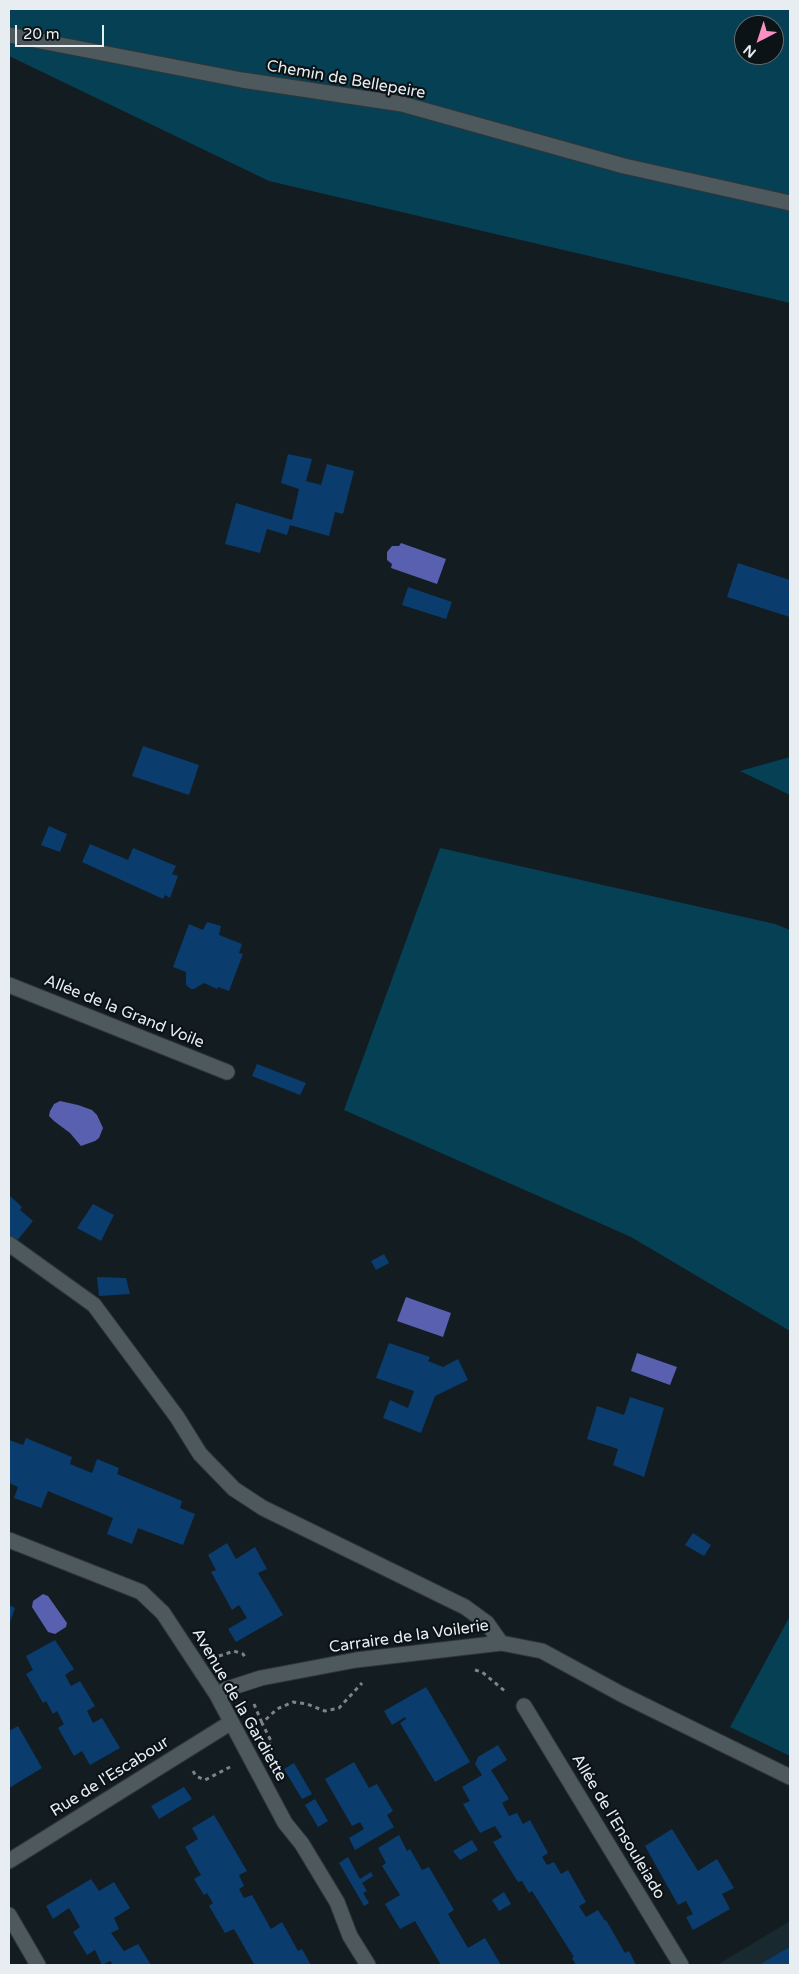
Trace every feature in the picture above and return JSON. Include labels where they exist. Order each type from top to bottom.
[{"type":"street","name":"Chemin de Bellepeire","points":[[9,35],[242,80],[402,104],[624,166],[790,203]]},
{"type":"street","name":"Allée de la Grand Voile","points":[[9,985],[227,1072]]},
{"type":"street","points":[[9,1244],[94,1305],[177,1417],[200,1454],[234,1489],[263,1508],[465,1607],[487,1623],[501,1643]]},
{"type":"street","name":"Avenue de la Gardiette","points":[[9,1540],[141,1592],[163,1613],[216,1695],[285,1823],[302,1844],[337,1902],[350,1936],[368,1965]]},
{"type":"street","name":"Carraire de la Voilerie","points":[[216,1695],[227,1689],[252,1681],[356,1660],[501,1643],[542,1651],[620,1694],[790,1777]]},
{"type":"street","name":"Allée de l'Ensouleiado","points":[[524,1706],[681,1965]]},
{"type":"street","name":"Rue de l'Escabour","points":[[9,1860],[230,1723]]},
{"type":"street","points":[[9,1915],[38,1965]]},
{"type":"path","points":[[182,1753],[196,1776],[205,1780],[272,1743],[255,1709],[250,1664],[243,1654],[234,1651],[222,1654],[199,1668]]},
{"type":"path","points":[[474,1670],[482,1672],[524,1706]]},
{"type":"path","points":[[262,1723],[277,1709],[293,1702],[307,1704],[325,1711],[339,1708],[367,1678]]},
{"type":"shaded area","points":[[9,9],[790,9],[790,303],[269,181],[9,56]]},
{"type":"shaded area","points":[[790,757],[790,795],[740,771]]},
{"type":"shaded area","points":[[440,848],[775,924],[790,930],[790,1331],[631,1237],[344,1110]]},
{"type":"shaded area","points":[[790,1616],[790,1756],[730,1727]]},
{"type":"shaded area","points":[[790,1921],[790,1965],[717,1965]]},
{"type":"water","points":[[401,543],[446,559],[437,584],[391,568],[392,564],[387,560],[387,552],[392,546],[399,546]]},
{"type":"water","points":[[60,1101],[92,1110],[97,1115],[103,1128],[99,1138],[81,1146],[70,1133],[54,1121],[49,1116],[50,1111],[54,1104]]},
{"type":"water","points":[[406,1297],[451,1313],[443,1337],[397,1321]]},
{"type":"water","points":[[637,1353],[677,1367],[670,1385],[631,1371]]},
{"type":"water","points":[[43,1594],[48,1596],[67,1623],[66,1627],[55,1634],[48,1632],[32,1607],[33,1601]]},
{"type":"building","points":[[288,454],[312,459],[306,481],[321,485],[327,464],[354,471],[343,514],[335,512],[329,536],[290,525],[287,535],[267,529],[260,553],[225,544],[236,503],[292,520],[299,489],[281,483]]},
{"type":"building","points":[[738,563],[790,580],[790,617],[727,597]]},
{"type":"building","points":[[408,587],[452,602],[446,619],[402,605]]},
{"type":"building","points":[[143,746],[199,765],[189,795],[132,776]]},
{"type":"building","points":[[49,826],[67,834],[60,852],[41,845]]},
{"type":"building","points":[[90,844],[128,860],[133,848],[176,866],[172,874],[178,876],[170,898],[165,895],[163,899],[82,862]]},
{"type":"building","points":[[207,922],[221,926],[219,935],[242,944],[239,953],[243,954],[229,991],[218,987],[217,989],[204,983],[191,989],[186,985],[186,972],[173,967],[189,924],[203,930]]},
{"type":"building","points":[[257,1064],[306,1083],[300,1095],[252,1076]]},
{"type":"building","points":[[9,1195],[22,1207],[20,1210],[33,1221],[16,1242],[9,1237]]},
{"type":"building","points":[[93,1204],[114,1215],[101,1241],[77,1228]]},
{"type":"building","points":[[384,1254],[389,1263],[376,1270],[371,1261]]},
{"type":"building","points":[[97,1277],[126,1278],[130,1294],[99,1296]]},
{"type":"building","points":[[389,1343],[430,1357],[428,1361],[443,1367],[458,1359],[468,1380],[435,1396],[421,1433],[383,1418],[390,1400],[408,1408],[414,1391],[376,1378]]},
{"type":"building","points":[[630,1397],[664,1408],[644,1477],[613,1465],[618,1449],[587,1439],[597,1406],[624,1415]]},
{"type":"building","points":[[26,1438],[72,1457],[70,1464],[92,1473],[97,1459],[119,1468],[117,1474],[182,1501],[180,1508],[195,1514],[183,1545],[138,1528],[132,1544],[107,1534],[113,1518],[48,1491],[41,1508],[14,1498],[18,1487],[9,1483],[9,1440],[23,1445]]},
{"type":"building","points":[[693,1533],[711,1545],[704,1556],[685,1545]]},
{"type":"building","points":[[227,1543],[236,1559],[255,1547],[267,1569],[258,1573],[283,1615],[236,1642],[228,1629],[247,1618],[239,1605],[232,1610],[211,1572],[216,1570],[208,1555]]},
{"type":"building","points":[[9,1605],[15,1608],[9,1625]]},
{"type":"building","points":[[55,1640],[74,1669],[65,1675],[71,1686],[80,1681],[95,1706],[87,1711],[93,1723],[102,1718],[120,1748],[90,1765],[82,1751],[74,1756],[58,1728],[64,1724],[57,1711],[53,1714],[46,1701],[43,1703],[26,1674],[33,1670],[26,1656]]},
{"type":"building","points":[[426,1687],[470,1762],[435,1782],[400,1723],[406,1719],[405,1717],[392,1725],[384,1711]]},
{"type":"building","points":[[18,1726],[42,1768],[9,1788],[9,1731]]},
{"type":"building","points":[[498,1745],[507,1760],[491,1770],[509,1799],[502,1803],[509,1816],[517,1813],[523,1824],[530,1820],[548,1853],[542,1857],[547,1865],[554,1862],[561,1874],[568,1870],[586,1902],[579,1906],[586,1917],[598,1910],[625,1953],[629,1951],[636,1965],[576,1965],[572,1958],[574,1957],[532,1891],[529,1893],[522,1881],[518,1882],[493,1842],[502,1837],[495,1826],[480,1833],[463,1804],[470,1801],[462,1787],[482,1775],[475,1764],[478,1757]]},
{"type":"building","points":[[354,1762],[369,1788],[377,1784],[393,1811],[387,1815],[394,1827],[355,1850],[349,1838],[364,1829],[360,1822],[352,1826],[325,1779]]},
{"type":"building","points":[[294,1763],[312,1794],[302,1799],[284,1769]]},
{"type":"building","points":[[184,1787],[192,1799],[159,1819],[151,1806]]},
{"type":"building","points":[[315,1799],[328,1821],[318,1827],[305,1805]]},
{"type":"building","points":[[214,1815],[247,1871],[239,1875],[244,1886],[239,1889],[244,1898],[252,1895],[271,1929],[282,1922],[298,1951],[302,1949],[311,1965],[252,1965],[254,1964],[234,1929],[225,1933],[209,1906],[213,1903],[207,1893],[204,1895],[194,1879],[201,1875],[185,1847],[198,1839],[192,1828]]},
{"type":"building","points":[[672,1829],[698,1871],[717,1859],[734,1888],[722,1894],[730,1909],[693,1930],[686,1917],[693,1914],[686,1901],[678,1905],[645,1846]]},
{"type":"building","points":[[399,1835],[407,1851],[410,1849],[422,1870],[429,1867],[454,1910],[448,1914],[468,1948],[485,1938],[501,1965],[441,1965],[415,1921],[400,1929],[385,1904],[400,1895],[382,1866],[386,1863],[378,1848]]},
{"type":"building","points":[[472,1840],[478,1850],[460,1860],[453,1851]]},
{"type":"building","points":[[348,1857],[360,1879],[371,1872],[373,1876],[362,1883],[367,1891],[363,1893],[369,1903],[364,1906],[339,1863]]},
{"type":"building","points":[[91,1879],[99,1891],[114,1882],[130,1908],[114,1918],[119,1929],[111,1933],[124,1951],[138,1944],[151,1965],[113,1965],[110,1961],[102,1965],[95,1950],[87,1955],[73,1932],[80,1927],[69,1908],[53,1919],[46,1906]]},
{"type":"building","points":[[504,1892],[511,1904],[499,1911],[492,1900]]},
{"type":"building","points":[[790,1947],[790,1965],[759,1965],[781,1952]]}]
